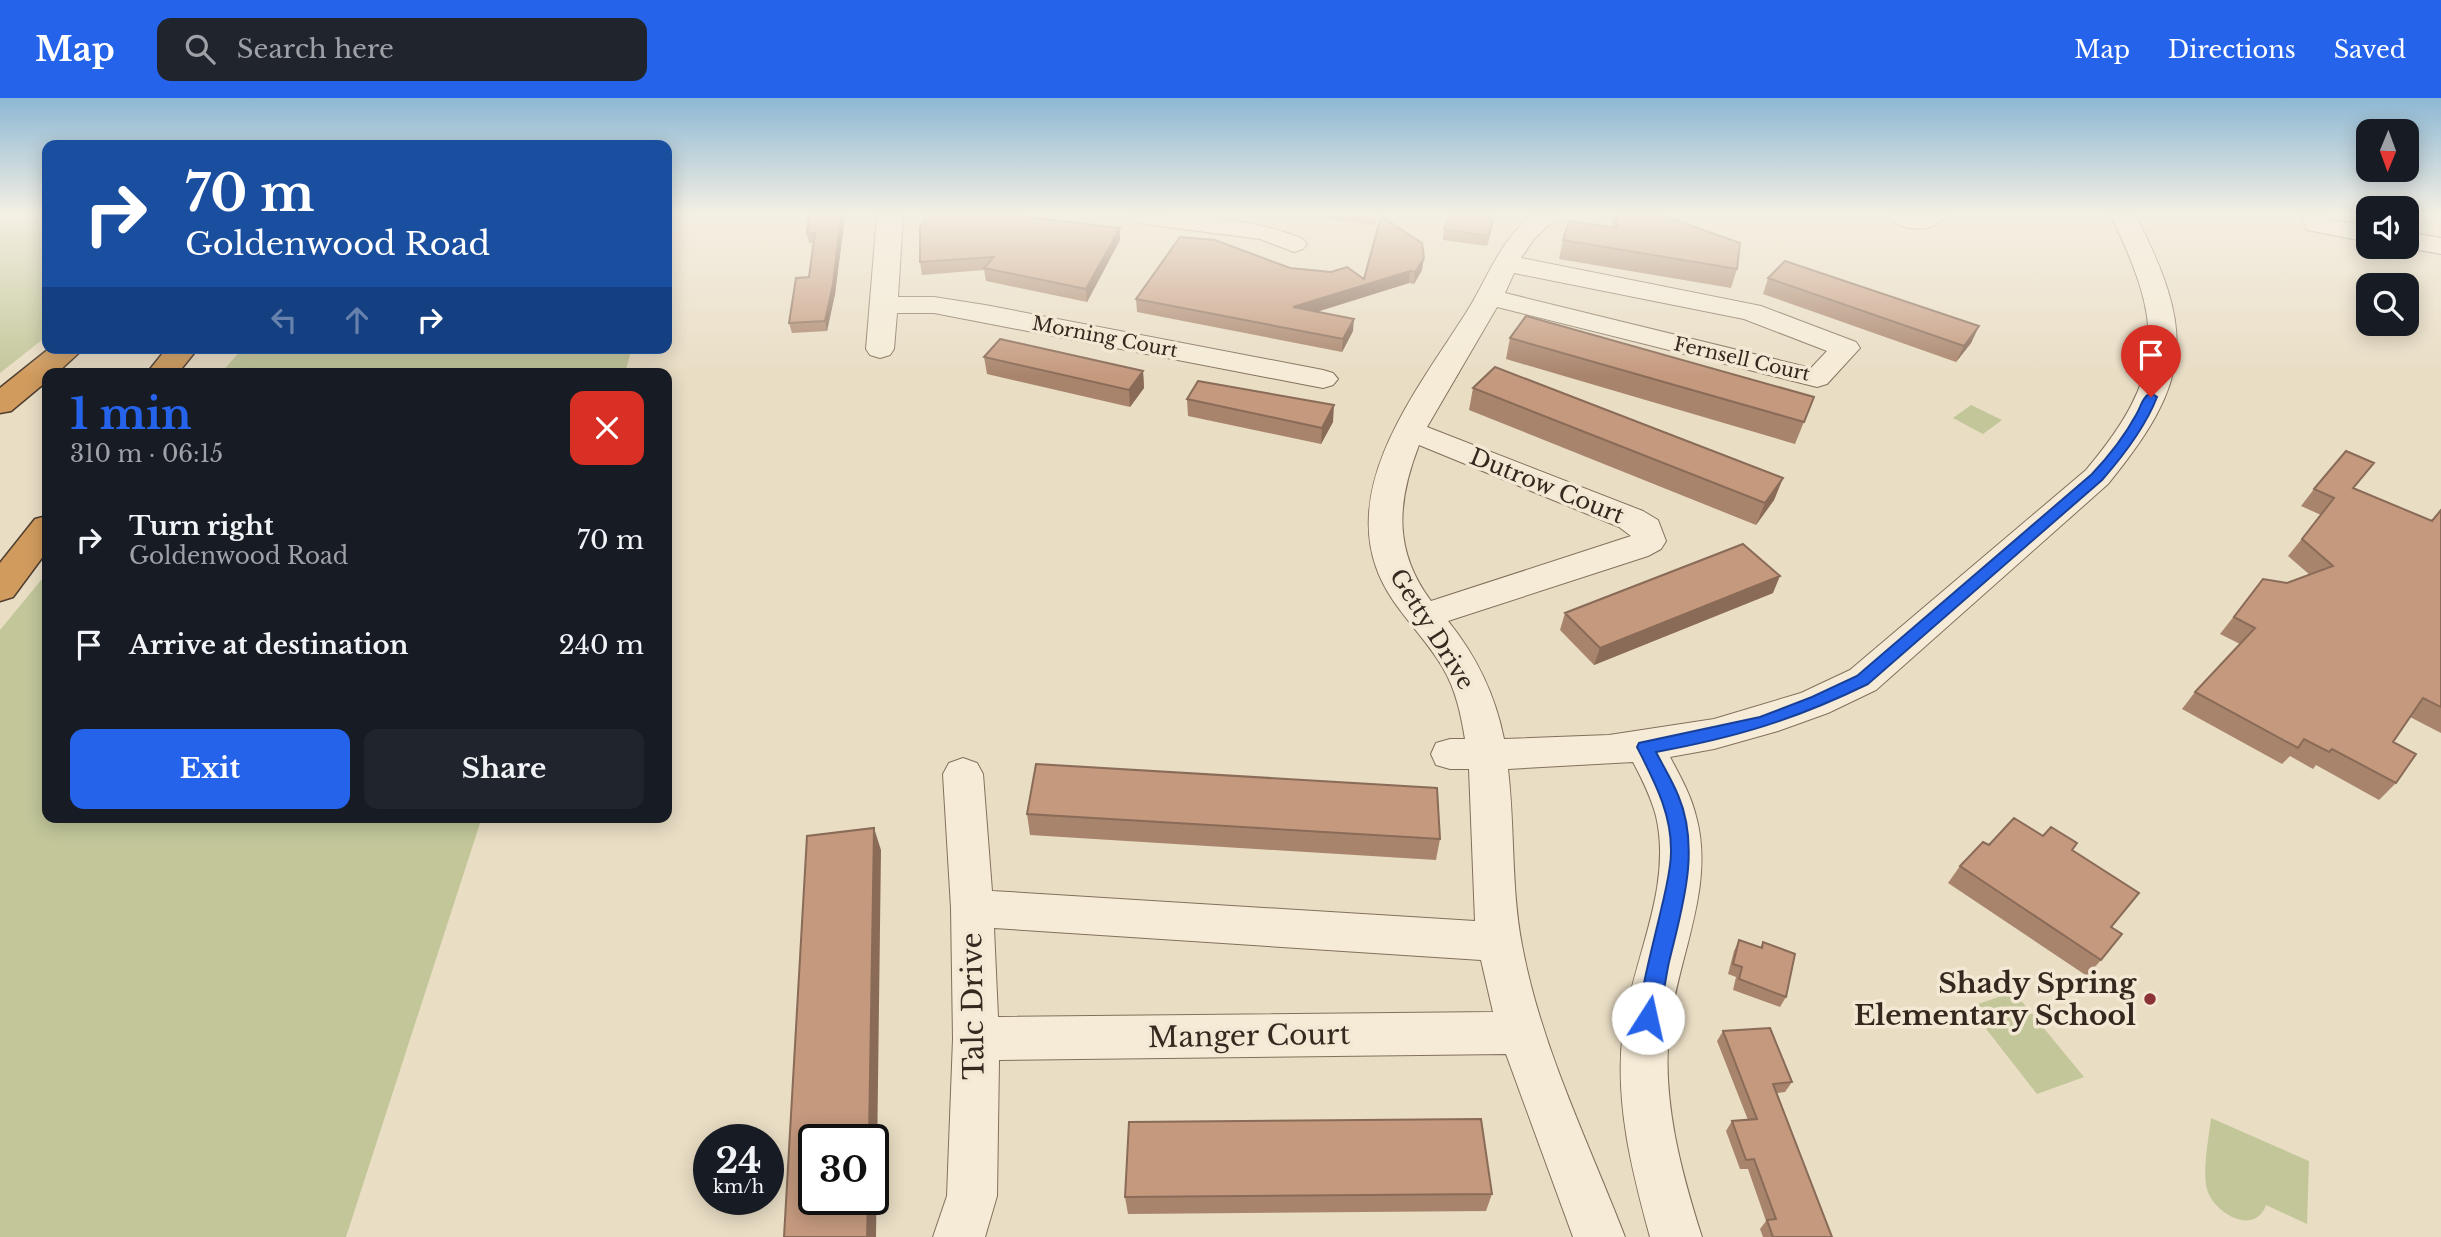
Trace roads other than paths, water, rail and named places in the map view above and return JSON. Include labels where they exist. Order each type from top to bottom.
[{"type":"highway","points":[[44,368],[62,354]]},
{"type":"highway","points":[[166,368],[178,354]]},
{"type":"highway","points":[[0,404],[42,370]]},
{"type":"highway","points":[[0,562],[42,509]]},
{"type":"highway","points":[[0,588],[42,533]]},
{"type":"street","points":[[880,349],[887,269]]},
{"type":"street","name":"Getty Drive","points":[[1503,269],[1489,297],[1408,430],[1389,487],[1385,526],[1388,556],[1397,580],[1464,672],[1480,719],[1487,754],[1491,863],[1500,942],[1523,1033],[1599,1237]]},
{"type":"street","name":"Fernsell Court","points":[[1489,297],[1817,378],[1846,348],[1751,312],[1537,269]]},
{"type":"street","points":[[1450,754],[1564,754],[1645,747],[1722,733],[1763,722],[1824,699],[1863,680],[2097,477],[2117,454],[2144,414],[2158,380],[2165,344],[2155,282],[2149,269]]},
{"type":"street","name":"Morning Court","points":[[885,305],[934,305],[985,313],[1323,379]]},
{"type":"street","name":"Dutrow Court","points":[[1408,430],[1631,519],[1646,528],[1649,534],[1649,541],[1636,548],[1423,616]]},
{"type":"street","points":[[1645,747],[1670,796],[1678,825],[1680,853],[1677,889],[1668,935],[1651,998],[1644,1059],[1648,1120],[1676,1237]]},
{"type":"street","name":"Talc Drive","points":[[960,1237],[972,1196],[976,1039],[972,908],[963,774]]},
{"type":"street","points":[[972,908],[1500,942]]},
{"type":"street","name":"Manger Court","points":[[976,1039],[1523,1033]]},
{"type":"place","name":"Shady Spring Elementary School","points":[[2150,999]]}]
